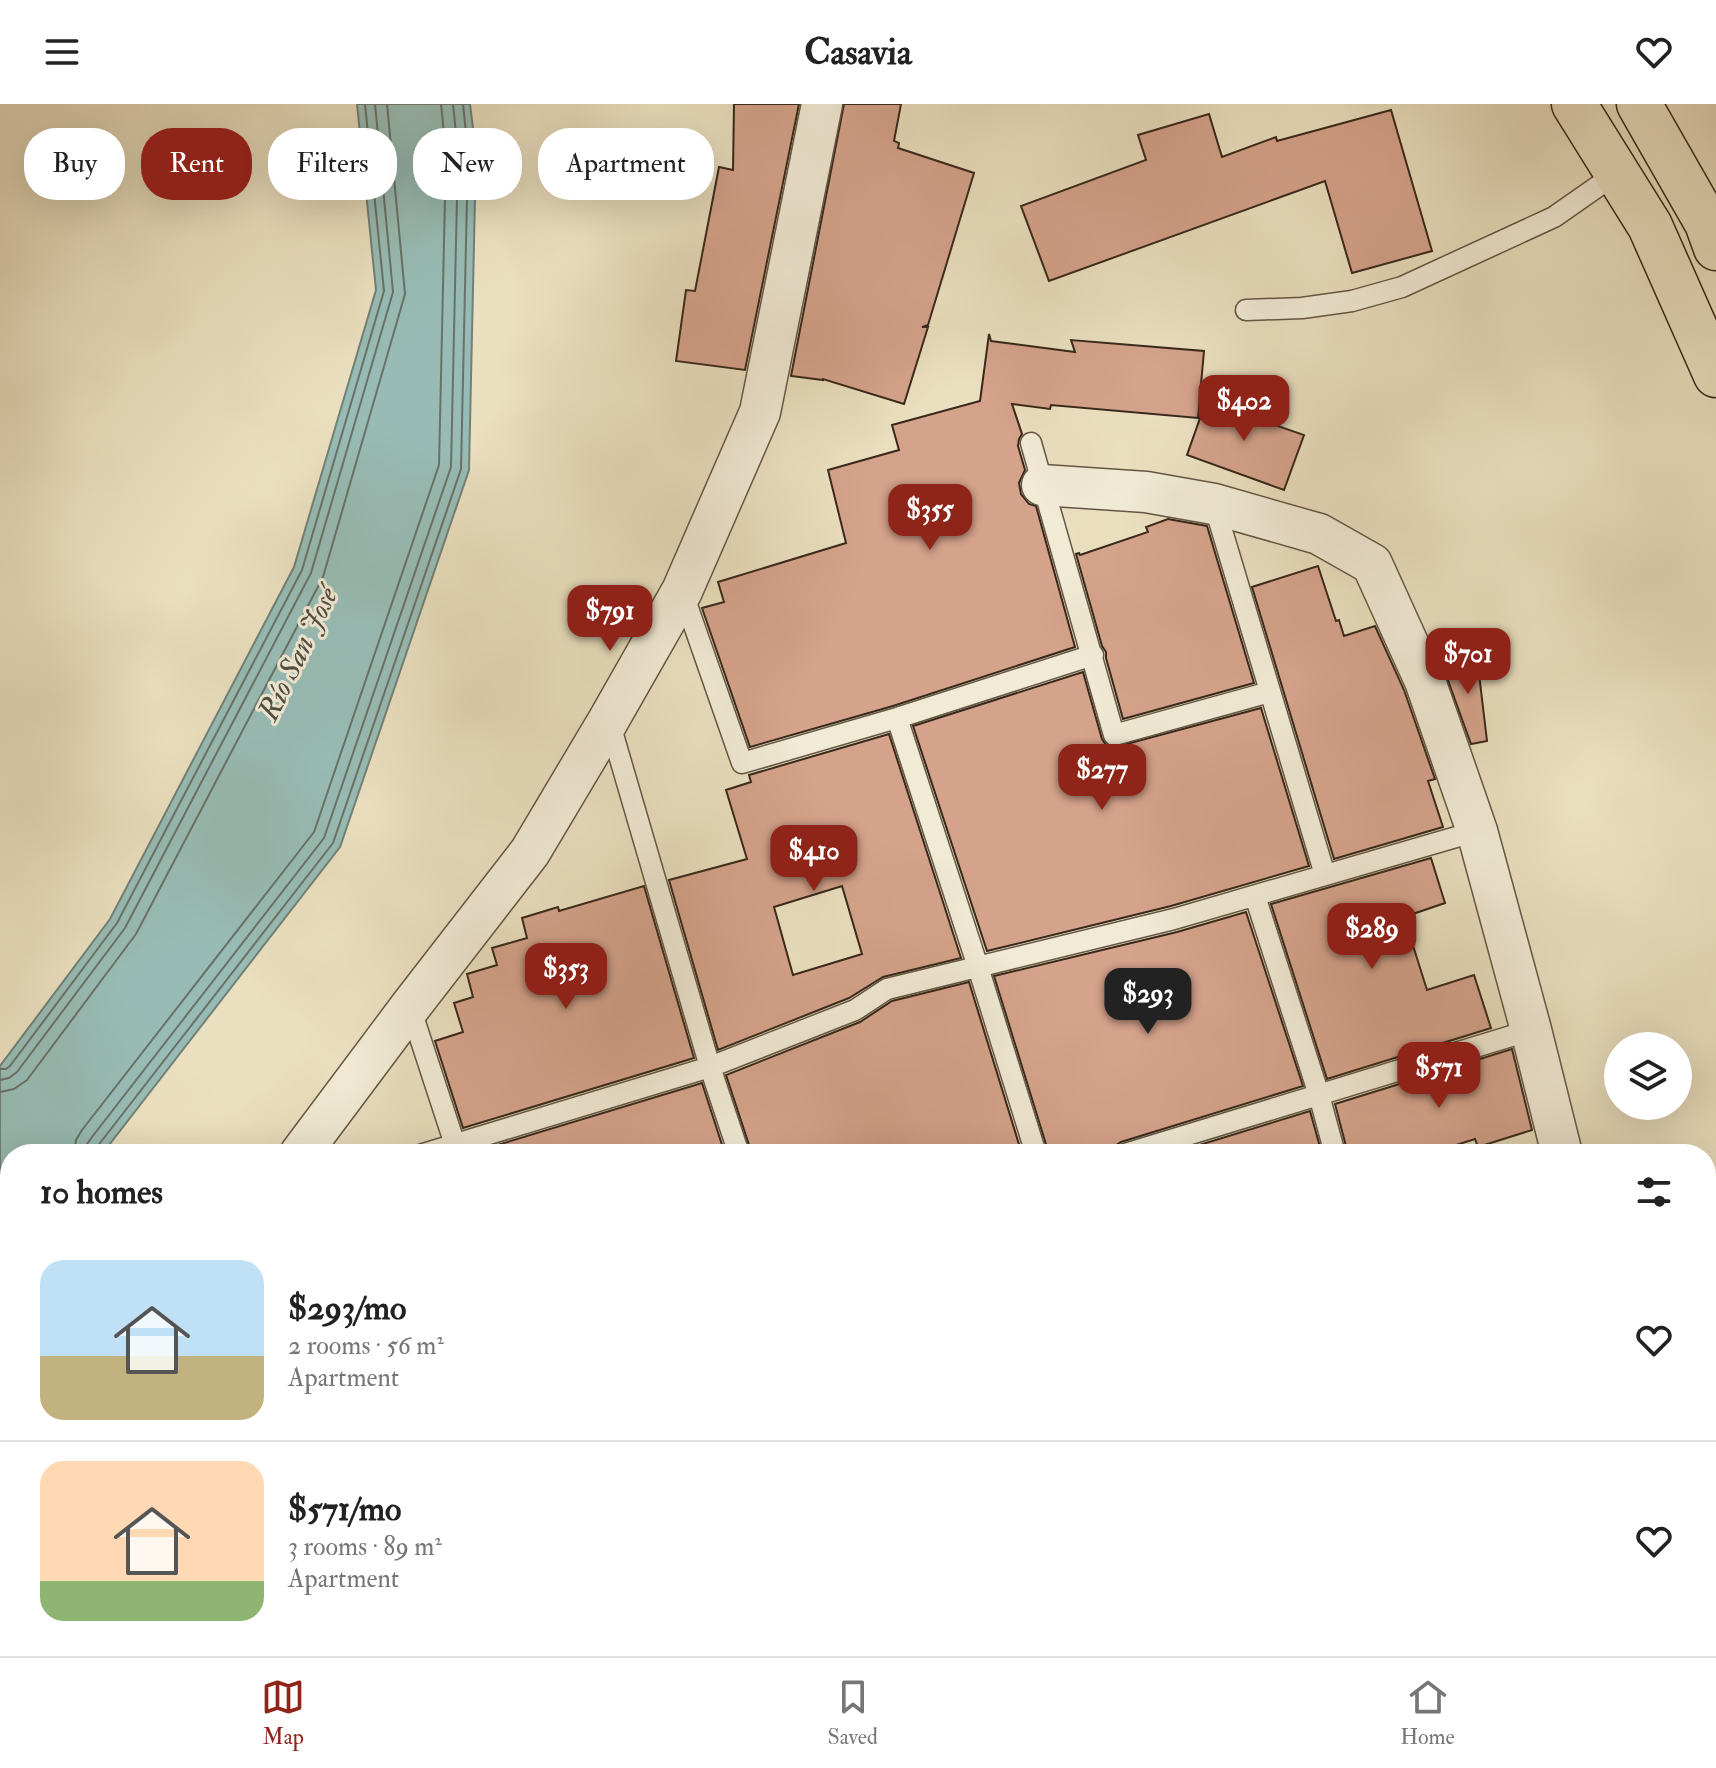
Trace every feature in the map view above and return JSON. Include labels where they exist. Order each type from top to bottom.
[{"type":"main road","points":[[1574,104],[1650,226],[1716,375]]},
{"type":"main road","points":[[1639,104],[1707,223],[1716,248]]},
{"type":"street","points":[[307,1144],[530,852],[682,591],[760,412],[822,104]]},
{"type":"street","points":[[1042,485],[1146,492],[1214,504],[1319,534],[1372,564],[1425,681],[1477,831],[1560,1144]]},
{"type":"lane","points":[[1246,310],[1302,308],[1352,301],[1402,287],[1554,217],[1617,173]]},
{"type":"lane","points":[[1031,443],[1114,735],[1270,692]]},
{"type":"lane","points":[[1214,504],[1325,875]]},
{"type":"lane","points":[[682,591],[742,763],[897,718],[1093,655]]},
{"type":"lane","points":[[897,718],[1033,1144]]},
{"type":"lane","points":[[608,721],[736,1144]]},
{"type":"lane","points":[[471,1144],[710,1067],[855,1010],[887,989],[1174,919],[1477,831]]},
{"type":"lane","points":[[1255,896],[1332,1144]]},
{"type":"lane","points":[[410,1007],[454,1144]]},
{"type":"lane","points":[[1158,1144],[1531,1030]]},
{"type":"water","name":"Río San José","points":[[357,104],[470,104],[473,128],[413,128],[413,200],[475,200],[469,470],[340,847],[110,1144],[0,1144],[0,1066],[110,919],[294,567],[376,290],[367,200],[397,200],[397,128],[359,128]]},
{"type":"building","points":[[734,104],[799,104],[745,370],[676,361],[686,290],[695,291],[719,167],[733,170]]},
{"type":"building","points":[[844,104],[901,104],[894,141],[899,143],[898,148],[974,173],[928,325],[922,327],[928,327],[904,404],[823,379],[791,376]]},
{"type":"building","points":[[1391,110],[1432,251],[1352,273],[1325,181],[1049,281],[1021,206],[1146,160],[1138,135],[1209,114],[1222,157],[1276,137],[1277,141]]},
{"type":"building","points":[[989,334],[991,341],[1075,352],[1071,340],[1204,351],[1198,418],[1012,404],[1022,434],[1018,446],[1025,470],[1019,483],[1021,494],[1029,504],[1036,506],[1075,647],[893,706],[750,747],[702,608],[724,602],[718,582],[846,543],[828,470],[899,450],[892,425],[980,401]]},
{"type":"building","points":[[1209,393],[1245,406],[1243,414],[1304,435],[1284,490],[1187,455]]},
{"type":"building","points":[[1168,519],[1207,526],[1254,683],[1123,719],[1076,554],[1148,532],[1146,527]]},
{"type":"building","points":[[1318,566],[1344,636],[1375,626],[1404,690],[1435,779],[1428,781],[1443,827],[1334,859],[1252,587]]},
{"type":"building","points":[[1477,657],[1487,741],[1471,744],[1441,661]]},
{"type":"building","points":[[1083,672],[1102,739],[1112,748],[1261,708],[1309,866],[1171,906],[987,951],[913,726]]},
{"type":"building","points":[[889,734],[961,958],[883,977],[849,998],[718,1050],[669,880],[747,859],[726,790],[751,782],[749,775]],"holes":[[[842,886],[862,954],[793,975],[774,907]]]},
{"type":"building","points":[[1431,858],[1445,903],[1404,917],[1427,990],[1474,975],[1491,1028],[1327,1079],[1271,904]]},
{"type":"building","points":[[644,886],[694,1058],[463,1128],[435,1041],[463,1032],[454,1003],[473,997],[467,974],[497,965],[492,948],[527,938],[522,918],[558,907],[559,911]]},
{"type":"building","points":[[1246,912],[1303,1086],[1118,1144],[1046,1144],[994,976],[1177,932]]},
{"type":"building","points":[[969,982],[1019,1144],[749,1144],[726,1075],[860,1022],[892,1001]]},
{"type":"building","points":[[1512,1049],[1532,1130],[1488,1144],[1477,1144],[1475,1139],[1459,1144],[1345,1144],[1335,1104]]},
{"type":"building","points":[[702,1083],[722,1144],[501,1144]]},
{"type":"building","points":[[1310,1111],[1319,1144],[1203,1144]]}]
